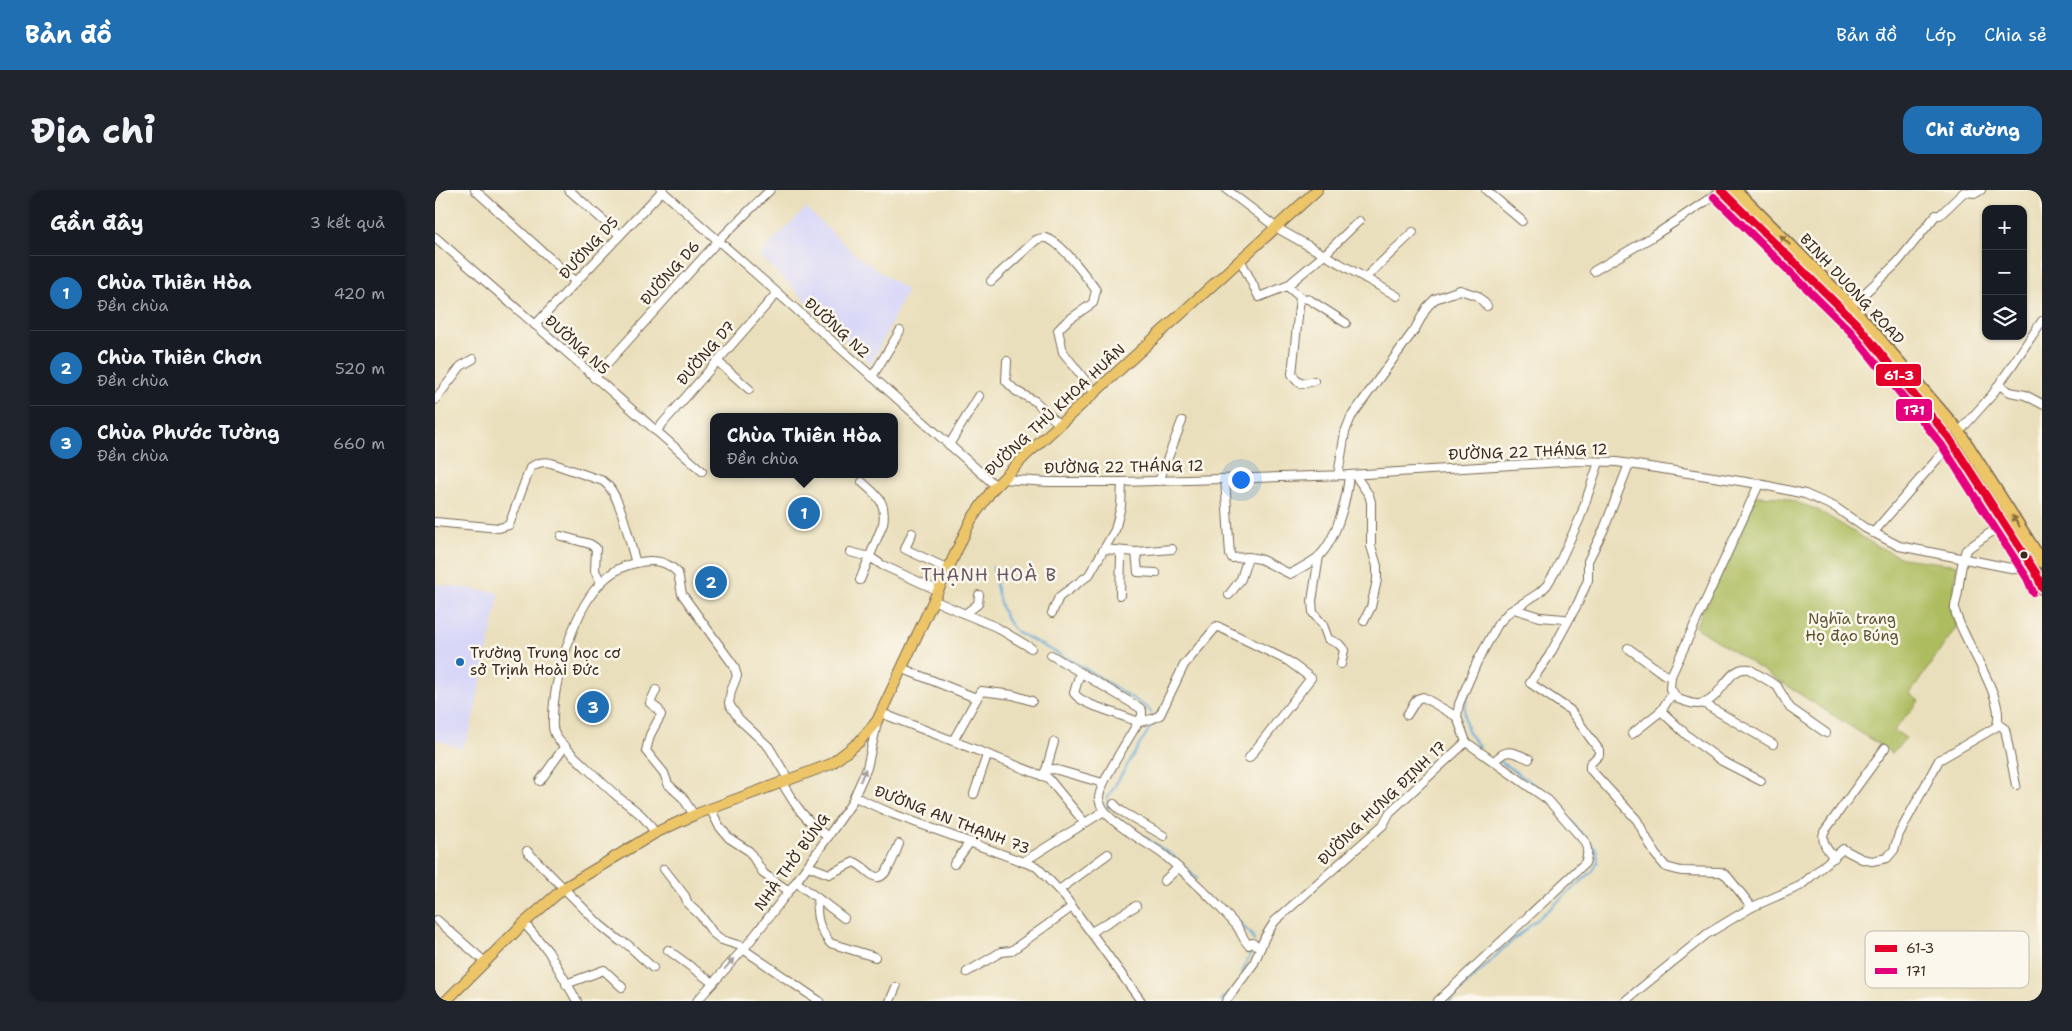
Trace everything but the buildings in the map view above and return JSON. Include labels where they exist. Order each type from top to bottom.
[{"type":"highway","points":[[1721,190],[1857,324],[1952,442],[2004,524],[2039,574],[2042,588]]},
{"type":"highway","name":"BINH DUONG ROAD","points":[[1738,191],[1851,306],[1959,432],[2042,562]]},
{"type":"main road","name":"ĐƯỜNG THỦ KHOA HUÂN","points":[[446,1001],[524,923],[563,888],[655,833],[710,808],[831,764],[859,742],[879,717],[971,520],[999,482],[1317,190]]},
{"type":"street","points":[[475,190],[576,282]]},
{"type":"street","points":[[569,190],[620,235]]},
{"type":"street","name":"ĐƯỜNG D5","points":[[535,325],[662,190]]},
{"type":"street","name":"ĐƯỜNG N2","points":[[662,190],[872,378],[949,444],[999,482]]},
{"type":"street","name":"ĐƯỜNG D6","points":[[593,378],[718,241],[770,190]]},
{"type":"street","points":[[1227,190],[1277,228],[1397,296]]},
{"type":"street","points":[[1486,190],[1522,221]]},
{"type":"street","points":[[1594,271],[1652,237],[1721,190]]},
{"type":"street","points":[[1851,306],[1897,263],[1936,215],[1940,215],[1964,192],[1976,193],[1981,190]]},
{"type":"street","points":[[1241,261],[1259,297],[1287,286],[1324,255],[1359,221]]},
{"type":"street","points":[[1365,278],[1413,232]]},
{"type":"street","name":"ĐƯỜNG N5","points":[[435,237],[593,378],[702,471]]},
{"type":"street","points":[[991,281],[1036,240],[1043,238],[1051,240],[1078,265],[1095,290],[1093,303],[1058,330],[1063,352],[1095,393]]},
{"type":"street","points":[[1287,286],[1300,297],[1310,300],[1346,323]]},
{"type":"street","points":[[1337,476],[1345,432],[1351,417],[1415,329],[1427,307],[1435,299],[1461,290],[1478,296],[1487,306]]},
{"type":"street","name":"ĐƯỜNG D7","points":[[656,431],[777,293]]},
{"type":"street","points":[[1300,297],[1292,374],[1296,380],[1303,384],[1314,381]]},
{"type":"street","points":[[1959,432],[1999,385],[2042,321]]},
{"type":"street","points":[[872,378],[900,332]]},
{"type":"street","points":[[436,398],[461,366],[473,359]]},
{"type":"street","points":[[717,361],[749,389]]},
{"type":"street","points":[[1007,361],[1005,381],[1016,391],[1035,401],[1059,425]]},
{"type":"street","points":[[1999,385],[2010,392],[2025,395],[2042,404]]},
{"type":"street","points":[[949,444],[979,396]]},
{"type":"street","points":[[1159,481],[1182,421]]},
{"type":"street","points":[[1873,533],[1952,442]]},
{"type":"street","points":[[435,522],[499,528],[509,525],[530,468],[543,461],[551,462],[609,486],[618,504],[636,563]]},
{"type":"street","name":"ĐƯỜNG 22 THÁNG 12","points":[[999,482],[1122,482],[1337,476],[1577,461],[1629,464],[1759,484],[1805,494],[1835,507],[1873,533],[1899,546],[2039,574]]},
{"type":"street","points":[[1438,1001],[1585,863],[1587,858],[1585,842],[1548,800],[1496,759],[1466,742],[1457,717],[1459,704],[1482,651],[1498,624],[1514,609],[1539,593],[1547,585],[1580,518],[1599,462]]},
{"type":"street","points":[[1629,464],[1604,528],[1588,560],[1588,580],[1579,603],[1549,656],[1530,683],[1572,712],[1599,750],[1599,755],[1590,764],[1590,769],[1637,820],[1655,854],[1666,867],[1681,872],[1721,872],[1727,876],[1752,907]]},
{"type":"street","points":[[1341,664],[1344,650],[1339,644],[1328,639],[1323,625],[1313,613],[1312,601],[1319,556],[1336,530],[1352,475]]},
{"type":"street","points":[[1352,475],[1369,495],[1371,502],[1371,552],[1377,566],[1375,594],[1364,621]]},
{"type":"street","points":[[1225,479],[1230,555],[1233,558],[1248,557],[1260,559],[1290,574],[1319,556]]},
{"type":"street","points":[[860,580],[883,524],[884,510],[876,495],[861,482]]},
{"type":"street","points":[[1052,613],[1059,597],[1089,575],[1115,530],[1119,518],[1122,482]]},
{"type":"street","points":[[1759,484],[1671,676],[1670,689],[1678,700],[1697,704],[1710,702],[1735,672],[1745,668],[1749,669],[1777,686],[1790,708],[1826,733]]},
{"type":"street","points":[[1625,1001],[1707,934],[1752,907],[1800,886],[1843,849],[1862,859],[1872,861],[1887,858],[1894,850],[1899,834],[1939,760],[1992,730],[1998,724],[1997,705],[1979,661],[1955,612],[1955,602],[1966,550],[2004,524]]},
{"type":"street","points":[[912,533],[905,549],[947,569]]},
{"type":"street","points":[[561,536],[590,544],[596,548],[595,571],[601,582]]},
{"type":"street","points":[[1104,549],[1119,552],[1172,549]]},
{"type":"street","points":[[850,552],[870,557],[965,614],[996,627],[1031,648]]},
{"type":"street","points":[[1119,552],[1121,562],[1120,594]]},
{"type":"street","points":[[1135,552],[1139,572],[1156,573]]},
{"type":"street","points":[[1229,594],[1241,579],[1248,557]]},
{"type":"street","points":[[655,833],[646,818],[618,797],[565,746],[553,730],[553,700],[574,628],[587,602],[601,582],[623,566],[656,560],[664,562],[677,573],[682,594],[734,666],[737,676],[731,691],[729,703],[731,707],[739,719],[769,747],[796,808],[828,837]]},
{"type":"street","points":[[965,614],[978,604],[979,595]]},
{"type":"street","points":[[1514,609],[1540,617],[1564,619]]},
{"type":"street","points":[[1080,674],[1076,682],[1075,696],[1089,704],[1139,722],[1152,719],[1160,715],[1184,665],[1217,626],[1288,662],[1311,678],[1249,758]]},
{"type":"street","points":[[1628,648],[1665,676],[1671,676]]},
{"type":"street","points":[[1051,655],[1143,711],[1143,716],[1103,783],[1099,797],[1104,811],[1164,836]]},
{"type":"street","points":[[901,668],[976,698]]},
{"type":"street","points":[[656,690],[650,703],[659,710],[661,715],[649,735],[646,751],[664,774],[668,784],[683,798],[694,815]]},
{"type":"street","points":[[953,742],[979,692],[985,690],[997,694],[1018,696],[1032,701]]},
{"type":"street","points":[[1633,734],[1661,711],[1673,692]]},
{"type":"street","points":[[1407,715],[1417,699],[1423,697],[1457,717]]},
{"type":"street","points":[[1703,703],[1773,744]]},
{"type":"street","points":[[1661,711],[1689,737],[1722,761],[1761,781]]},
{"type":"street","points":[[879,717],[1044,773],[1084,822]]},
{"type":"street","name":"NHÀ THỜ BÚNG","points":[[697,1001],[744,948],[796,882],[855,797],[867,768],[879,717]]},
{"type":"street","points":[[1998,724],[2005,729],[2016,784]]},
{"type":"street","points":[[1044,773],[1054,742]]},
{"type":"street","name":"ĐƯỜNG HƯNG ĐỊNH 17","points":[[1226,1001],[1254,963],[1275,921],[1383,824],[1390,812],[1466,742]]},
{"type":"street","points":[[540,781],[565,746]]},
{"type":"street","points":[[1834,858],[1823,844],[1822,838],[1885,748]]},
{"type":"street","points":[[1496,759],[1509,752],[1529,759]]},
{"type":"street","points":[[974,794],[987,755]]},
{"type":"street","points":[[1044,773],[1054,769],[1103,783]]},
{"type":"street","name":"ĐƯỜNG AN THẠNH 73","points":[[855,797],[893,814],[1037,867],[1059,890],[1141,1001]]},
{"type":"street","points":[[1114,804],[1117,816],[1201,889],[1236,924],[1245,942],[1261,947]]},
{"type":"street","points":[[710,808],[719,826],[729,838],[749,851],[764,874],[789,891]]},
{"type":"street","points":[[1023,862],[1104,811]]},
{"type":"street","points":[[954,864],[970,842]]},
{"type":"street","points":[[808,866],[829,874],[853,862],[876,877],[880,877],[885,874],[899,844]]},
{"type":"street","points":[[527,851],[600,925],[620,941],[627,944],[653,968]]},
{"type":"street","points":[[1059,890],[1108,854]]},
{"type":"street","points":[[1164,881],[1178,868]]},
{"type":"street","points":[[665,869],[689,904],[701,916],[713,933],[722,940],[744,948],[819,1001]]},
{"type":"street","points":[[796,882],[845,918]]},
{"type":"street","points":[[819,898],[816,913],[819,924],[829,943],[875,957]]},
{"type":"street","points":[[1091,932],[1136,906]]},
{"type":"street","points":[[967,972],[1001,952],[1011,951],[1072,907]]},
{"type":"street","points":[[437,920],[485,962]]},
{"type":"street","points":[[524,923],[547,951],[577,1001]]},
{"type":"street","points":[[668,950],[713,983]]},
{"type":"street","points":[[566,984],[604,970],[622,987]]},
{"type":"street","points":[[890,1001],[896,987]]},
{"type":"shaded area","points":[[806,208],[857,256],[907,290],[871,364],[759,255]]},
{"type":"shaded area","name":"Trường Trung học cơ sở Trịnh Hoài Đức","points":[[435,584],[496,592],[499,596],[471,728],[462,749],[435,739]]},
{"type":"green space","name":"Nghĩa trang Họ đạo Búng","points":[[1756,496],[1781,497],[1816,509],[1877,546],[1902,558],[1957,565],[1952,607],[1957,626],[1910,694],[1919,701],[1894,730],[1906,738],[1892,753],[1695,627]]},
{"type":"waterway","points":[[993,567],[1003,610],[1011,626],[1017,632],[1083,667],[1148,708],[1154,717]]},
{"type":"waterway","points":[[1480,668],[1470,688],[1465,709],[1467,729],[1480,747]]},
{"type":"waterway","points":[[1107,808],[1108,797],[1154,721]]},
{"type":"waterway","points":[[1450,1001],[1502,950],[1592,872],[1598,862],[1597,851],[1547,793],[1498,760]]},
{"type":"waterway","points":[[1119,820],[1172,855],[1197,879]]},
{"type":"waterway","points":[[1226,909],[1251,934],[1254,941]]},
{"type":"waterway","points":[[1242,973],[1254,945]]},
{"type":"waterway","points":[[1221,1001],[1226,995]]},
{"type":"transit line","name":"61-3","points":[[1721,190],[1857,324],[1949,438],[2036,573],[2042,588]]},
{"type":"transit line","name":"171","points":[[1714,197],[1850,331],[1941,444],[2027,578],[2033,592]]},
{"type":"place","name":"Chùa Thiên Hòa","points":[[804,513]]},
{"type":"place","name":"Chùa Thiên Chơn","points":[[711,582]]},
{"type":"place","name":"Trường Trung học cơ sở Trịnh Hoài Đức","points":[[460,662]]},
{"type":"place","name":"Chùa Phước Tường","points":[[593,707]]},
{"type":"district","name":"THẠNH HOÀ B","points":[[989,575]]}]
